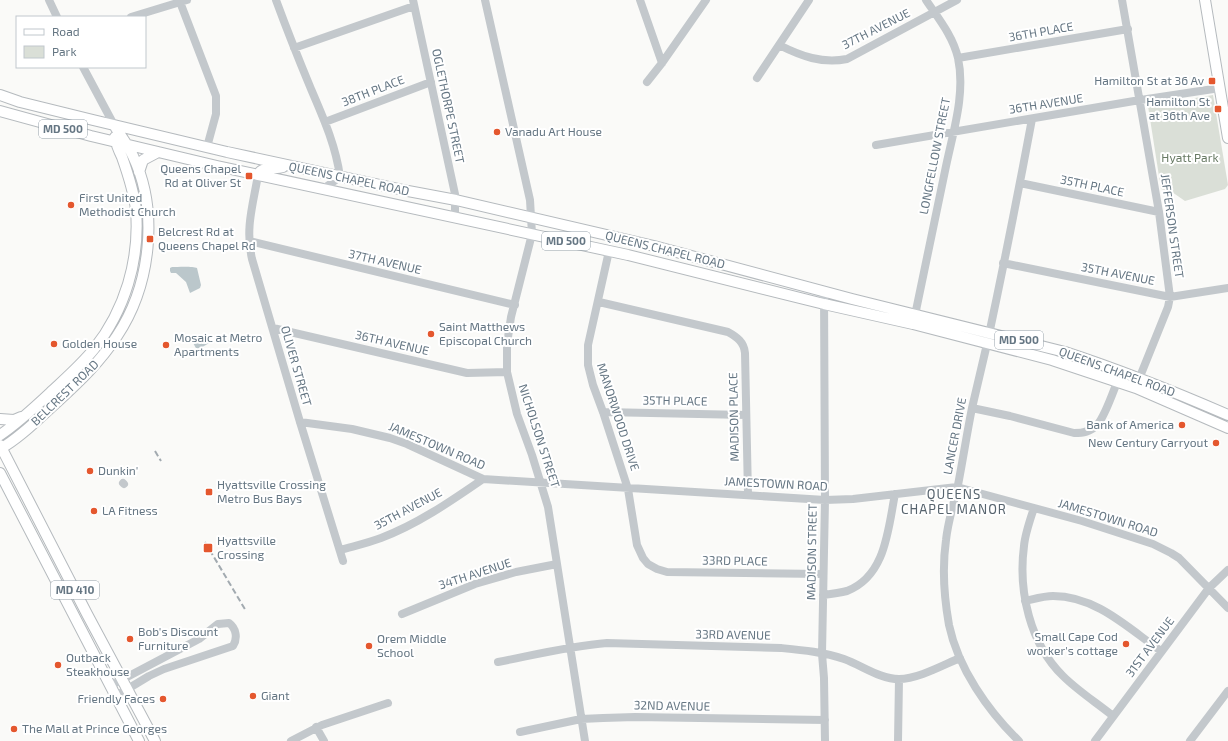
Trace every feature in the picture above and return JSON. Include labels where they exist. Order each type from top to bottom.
[{"type":"main road","points":[[1204,0],[1228,138]]},
{"type":"main road","name":"QUEENS CHAPEL ROAD","points":[[0,95],[20,102],[207,147],[340,177],[456,200],[654,246],[824,291],[914,319],[987,344],[1119,377],[1139,379],[1175,392],[1228,415]]},
{"type":"main road","name":"QUEENS CHAPEL ROAD","points":[[0,111],[127,145],[323,190],[609,251],[824,304],[989,333],[1065,352],[1099,363],[1119,377],[1228,428]]},
{"type":"main road","name":"BELCREST ROAD","points":[[0,435],[25,415],[82,363],[107,331],[116,316],[128,287],[133,268],[136,234],[136,210],[132,188],[116,142],[114,125]]},
{"type":"main road","name":"BELCREST ROAD","points":[[1,448],[23,433],[80,381],[96,364],[118,336],[131,310],[143,272],[147,248],[148,218],[145,194],[139,172],[133,156],[114,125]]},
{"type":"main road","points":[[139,172],[143,160],[158,152]]},
{"type":"main road","points":[[258,175],[263,169],[279,169],[287,165]]},
{"type":"main road","points":[[136,234],[140,223],[148,218]]},
{"type":"main road","points":[[0,419],[14,420],[25,415]]},
{"type":"main road","name":"MD 410","points":[[1,448],[155,741]]},
{"type":"main road","name":"MD 410","points":[[0,473],[139,741]]},
{"type":"street","points":[[49,0],[57,16]]},
{"type":"street","points":[[276,0],[325,122],[337,159],[340,177],[323,190]]},
{"type":"street","name":"NICHOLSON STREET","points":[[485,0],[530,200],[532,218],[532,234],[509,332],[507,372],[517,414],[548,507],[585,741]]},
{"type":"street","points":[[640,0],[662,63]]},
{"type":"street","points":[[647,82],[706,0]]},
{"type":"street","points":[[757,78],[809,0]]},
{"type":"street","name":"LONGFELLOW STREET","points":[[914,319],[960,92],[958,58],[949,36],[926,0]]},
{"type":"street","name":"37TH AVENUE","points":[[779,45],[818,60],[838,61],[847,59],[957,0]]},
{"type":"street","name":"JEFFERSON STREET","points":[[1122,0],[1159,212],[1170,296],[1168,307],[1139,379]]},
{"type":"street","points":[[134,16],[184,1],[216,96],[216,114],[207,147]]},
{"type":"street","points":[[294,48],[414,3]]},
{"type":"street","name":"OGLETHORPE STREET","points":[[414,3],[456,200],[455,218]]},
{"type":"street","name":"36TH PLACE","points":[[958,58],[1128,29]]},
{"type":"street","points":[[84,68],[114,125]]},
{"type":"street","name":"38TH PLACE","points":[[325,122],[431,82]]},
{"type":"street","name":"36TH AVENUE","points":[[876,145],[1140,100],[1220,88]]},
{"type":"street","name":"LANCER DRIVE","points":[[1019,741],[1001,722],[983,698],[971,681],[960,658],[949,626],[944,576],[946,539],[1032,119]]},
{"type":"street","name":"OLIVER STREET","points":[[258,175],[250,215],[252,259],[343,561]]},
{"type":"street","name":"35TH PLACE","points":[[1020,183],[1159,212]]},
{"type":"street","name":"37TH AVENUE","points":[[250,241],[515,305]]},
{"type":"street","name":"MANORWOOD DRIVE","points":[[609,251],[599,302],[588,345],[588,365],[593,385],[628,489],[637,545],[639,551],[648,564]]},
{"type":"street","name":"35TH AVENUE","points":[[1003,263],[1170,296],[1228,288]]},
{"type":"street","name":"MADISON STREET","points":[[824,291],[825,500],[822,654],[824,672],[825,741]]},
{"type":"street","name":"MADISON PLACE","points":[[599,302],[728,332],[739,339],[744,346],[745,353],[748,495]]},
{"type":"street","name":"36TH AVENUE","points":[[273,328],[467,372],[507,372]]},
{"type":"street","points":[[972,408],[1010,416],[1074,433],[1085,432],[1093,429],[1101,420],[1119,377]]},
{"type":"street","name":"35TH PLACE","points":[[603,412],[746,415]]},
{"type":"street","name":"JAMESTOWN ROAD","points":[[300,422],[352,429],[390,438],[407,444],[483,479],[825,500],[957,487],[1082,521],[1153,544],[1179,558],[1228,608]]},
{"type":"street","name":"35TH AVENUE","points":[[340,550],[383,537],[414,523],[443,506],[483,479]]},
{"type":"street","points":[[823,595],[840,593],[852,589],[864,580],[879,562],[885,542],[894,494]]},
{"type":"street","points":[[1034,508],[1024,545],[1022,576],[1025,601],[1033,629],[1052,664],[1066,679],[1113,716]]},
{"type":"street","name":"34TH AVENUE","points":[[402,614],[474,584],[516,572],[557,564]]},
{"type":"street","name":"33RD PLACE","points":[[648,564],[667,572],[823,574]]},
{"type":"street","name":"31ST AVENUE","points":[[1095,741],[1209,588],[1228,570]]},
{"type":"street","points":[[1025,601],[1051,596],[1062,596],[1094,605],[1115,617],[1161,652]]},
{"type":"street","points":[[110,686],[199,639],[218,624],[229,623],[235,630],[236,639],[233,646],[164,669],[116,696]]},
{"type":"street","name":"33RD AVENUE","points":[[498,662],[591,644],[781,648],[798,649],[846,660],[887,678],[899,679],[912,678],[960,658]]},
{"type":"street","points":[[898,741],[899,679]]},
{"type":"street","points":[[1190,741],[1228,691]]},
{"type":"street","points":[[290,741],[316,727],[388,704]]},
{"type":"street","name":"32ND AVENUE","points":[[520,732],[581,719],[635,717],[825,720]]},
{"type":"street","points":[[316,727],[324,741]]},
{"type":"green space","name":"Hyatt Park","points":[[1213,95],[1228,185],[1225,189],[1185,201],[1172,192],[1161,189],[1148,106]]},
{"type":"shaded area","points":[[170,268],[197,268],[201,285],[200,288],[190,293],[186,282],[176,273],[171,273]]},
{"type":"shaded area","points":[[206,334],[211,342],[197,350],[192,341],[195,341]]},
{"type":"railway","points":[[155,451],[161,461]]},
{"type":"railway","points":[[205,542],[246,611]]},
{"type":"place","name":"Hamilton St at 36 Av","points":[[1212,81]]},
{"type":"place","name":"Hamilton St at 36th Ave","points":[[1218,109]]},
{"type":"place","name":"Vanadu Art House","points":[[497,132]]},
{"type":"place","name":"Queens Chapel Rd at Oliver St","points":[[249,176]]},
{"type":"place","name":"First United Methodist Church","points":[[71,205]]},
{"type":"place","name":"Belcrest Rd at Queens Chapel Rd","points":[[150,239]]},
{"type":"place","name":"Saint Matthews Episcopal Church","points":[[431,334]]},
{"type":"place","name":"Golden House","points":[[54,344]]},
{"type":"place","name":"Mosaic at Metro Apartments","points":[[166,345]]},
{"type":"place","name":"Bank of America","points":[[1182,425]]},
{"type":"place","name":"New Century Carryout","points":[[1216,443]]},
{"type":"place","name":"Dunkin'","points":[[90,471]]},
{"type":"place","name":"Hyattsville Crossing Metro Bus Bays","points":[[209,492]]},
{"type":"place","name":"LA Fitness","points":[[94,511]]},
{"type":"place","name":"Hyattsville Crossing","points":[[208,548]]},
{"type":"place","name":"Bob's Discount Furniture","points":[[130,639]]},
{"type":"place","name":"Small Cape Cod worker's cottage","points":[[1126,644]]},
{"type":"place","name":"Orem Middle School","points":[[369,646]]},
{"type":"place","name":"Outback Steakhouse","points":[[58,665]]},
{"type":"place","name":"Giant","points":[[253,696]]},
{"type":"place","name":"Friendly Faces","points":[[163,699]]},
{"type":"place","name":"The Mall at Prince Georges","points":[[14,729]]},
{"type":"district","name":"QUEENS CHAPEL MANOR","points":[[954,502]]}]
